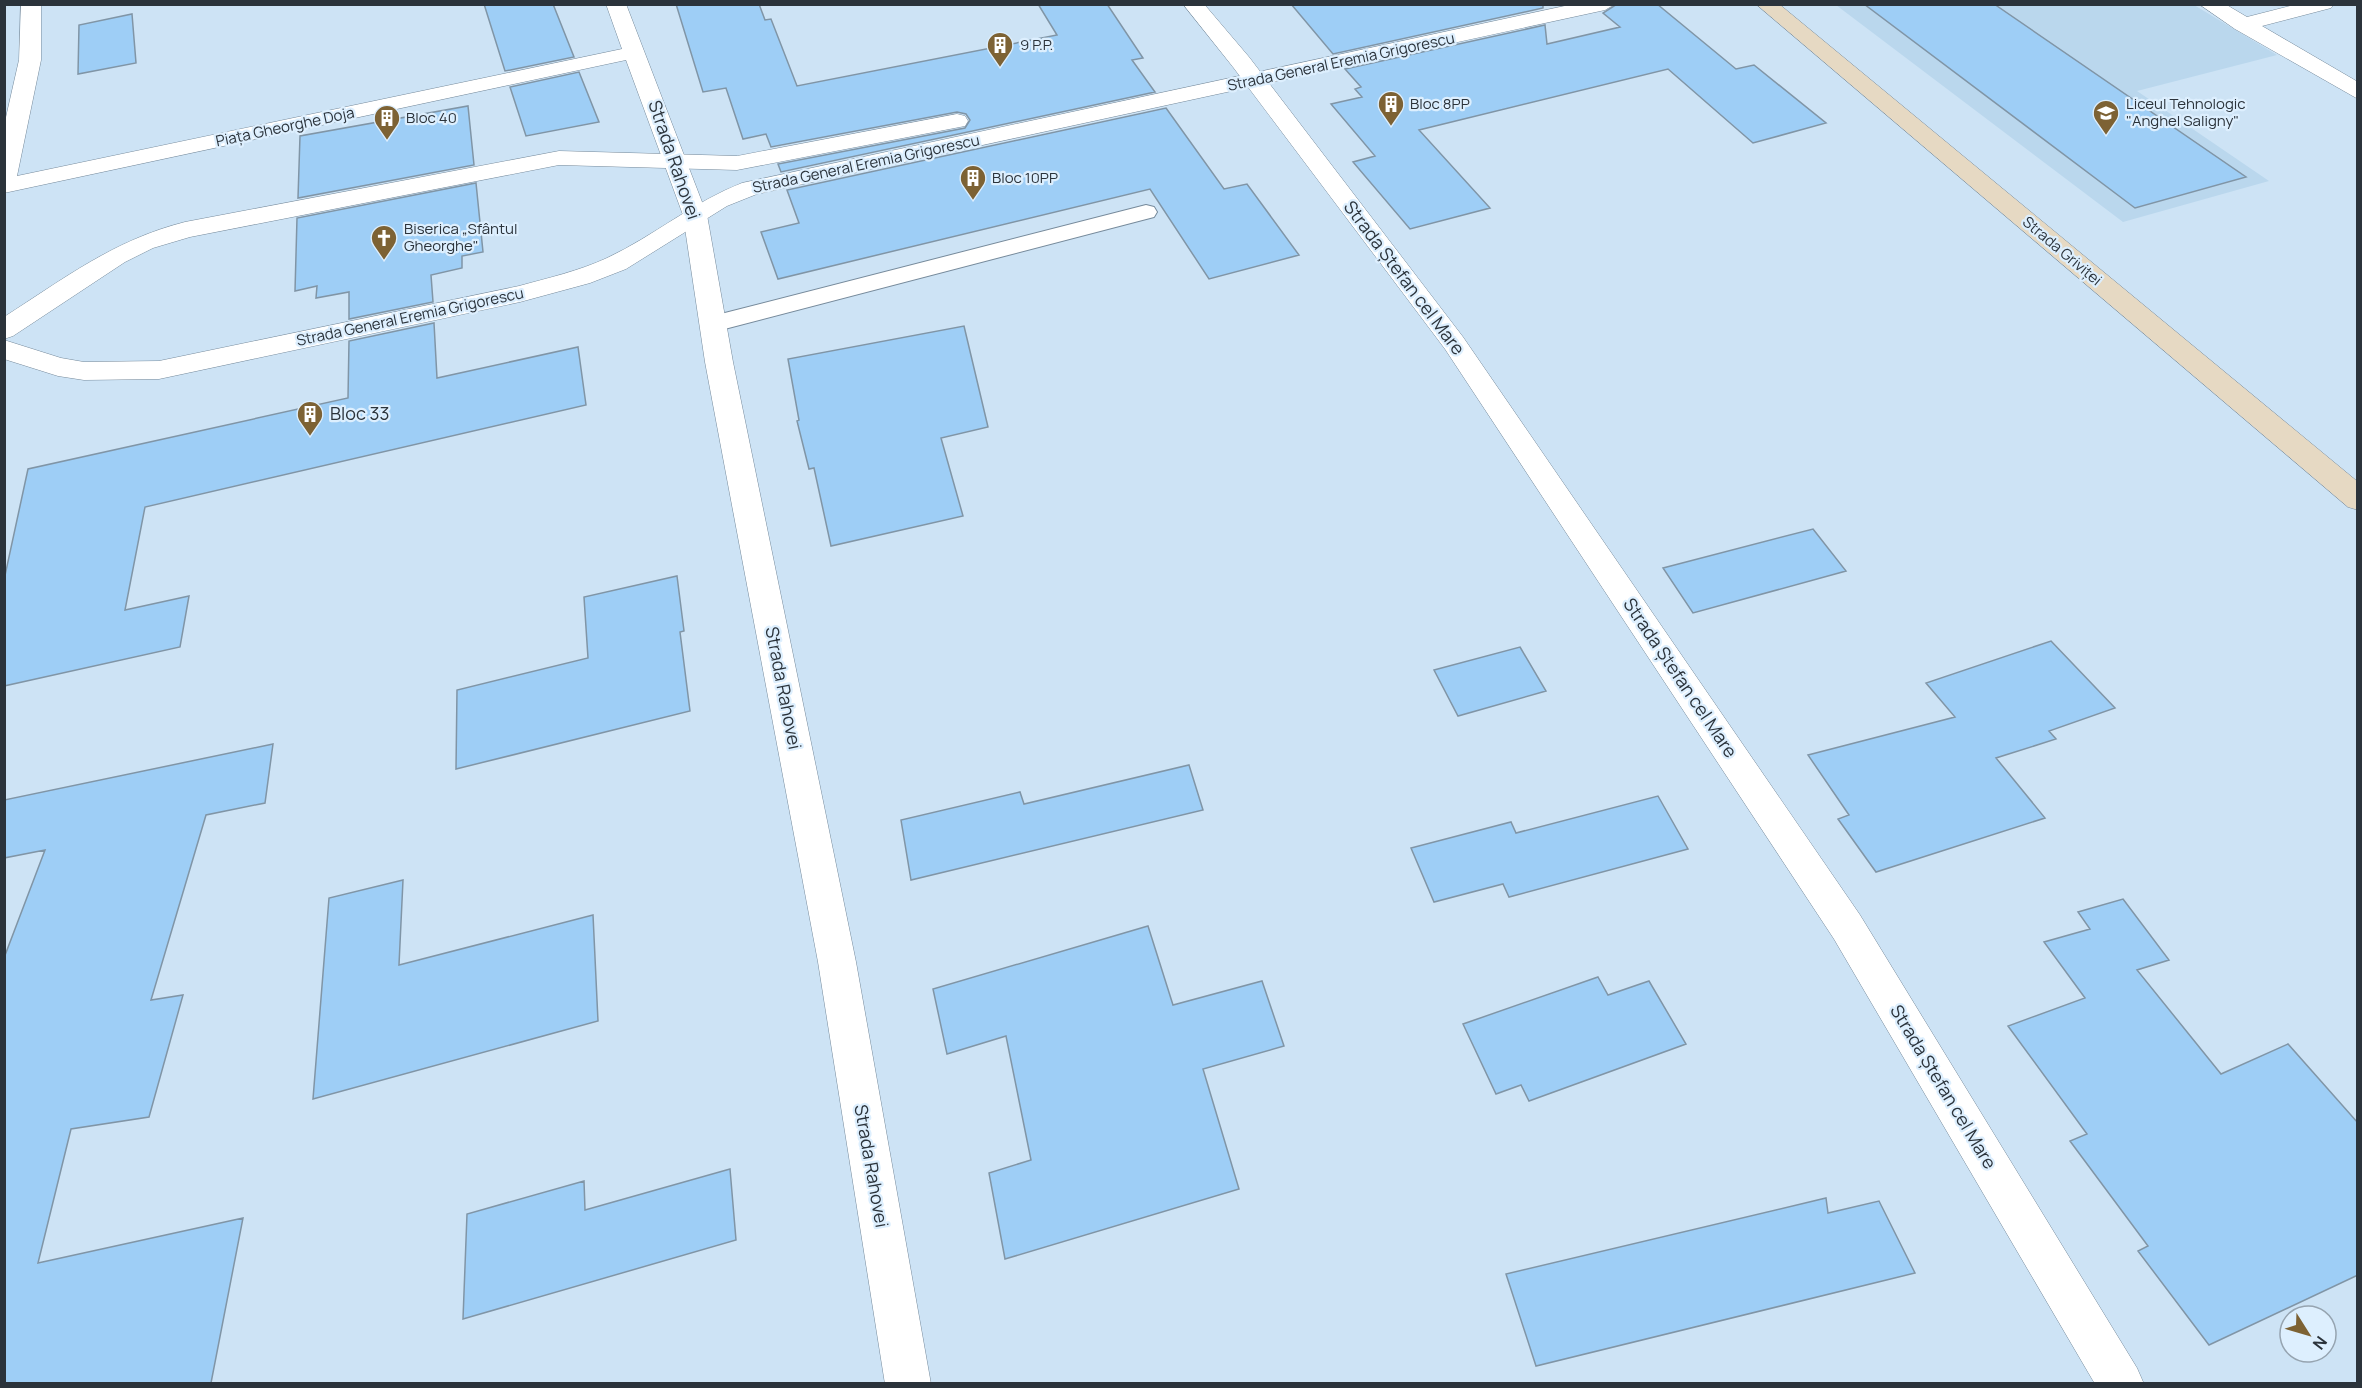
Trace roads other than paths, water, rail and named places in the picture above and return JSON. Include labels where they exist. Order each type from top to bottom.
[{"type":"main road","name":"Strada Griviței","points":[[1766,4],[2358,499]]},
{"type":"street","points":[[4,181],[30,60],[31,4]]},
{"type":"street","name":"Strada Rahovei","points":[[616,4],[636,52],[695,215],[713,324],[837,962],[908,1383]]},
{"type":"street","name":"Strada Ștefan cel Mare","points":[[1193,4],[1248,72],[1454,343],[1847,927],[2121,1383]]},
{"type":"street","name":"Strada General Eremia Grigorescu","points":[[4,349],[58,367],[84,371],[159,370],[549,287],[617,262],[718,201],[750,188],[1248,72],[1502,4]]},
{"type":"street","name":"Strada General Eremia Grigorescu","points":[[4,330],[116,256],[144,243],[185,230],[559,158],[590,157],[677,163],[737,163],[1018,109],[1248,72],[1605,4]]},
{"type":"street","points":[[2209,4],[2358,92]]},
{"type":"street","points":[[2242,25],[2324,4]]},
{"type":"street","name":"Piața Gheorghe Doja","points":[[4,186],[636,52]]},
{"type":"lane","points":[[713,324],[1146,212]]},
{"type":"place","name":"9 P.P.","points":[[1000,68]]},
{"type":"place","name":"Bloc 8PP","points":[[1391,127]]},
{"type":"place","name":"Liceul Tehnologic \"Anghel Saligny\"","points":[[2106,136]]},
{"type":"place","name":"Bloc 40","points":[[387,141]]},
{"type":"place","name":"Bloc 10PP","points":[[973,201]]},
{"type":"place","name":"Biserica „Sfântul Gheorghe\"","points":[[384,261]]},
{"type":"place","name":"Bloc 33","points":[[310,437]]}]
